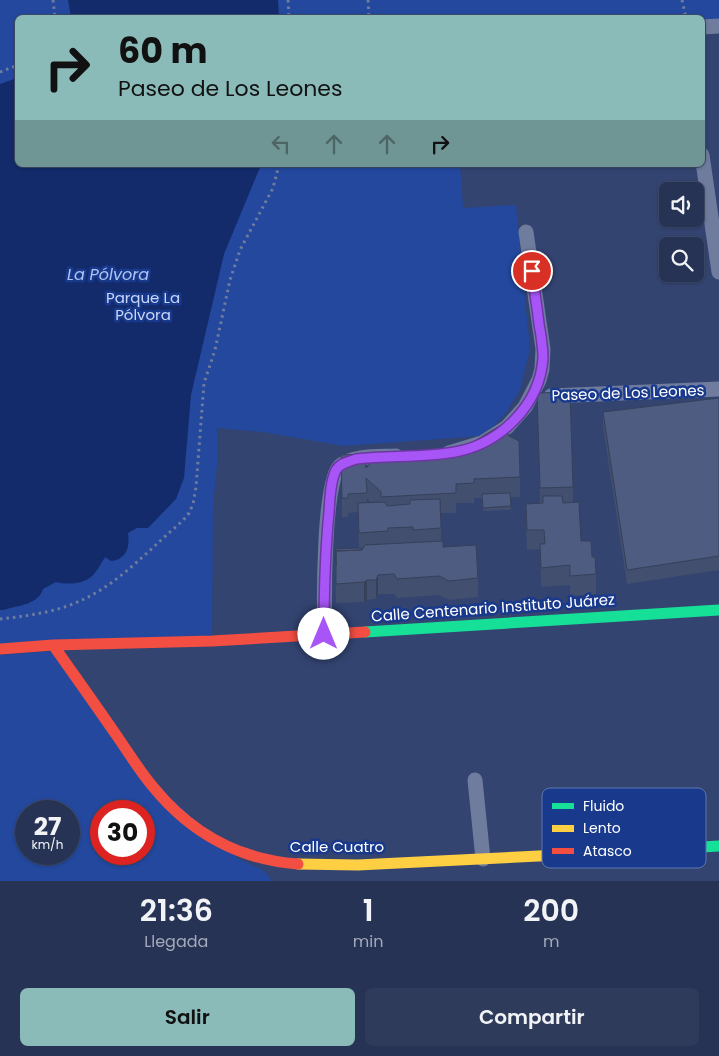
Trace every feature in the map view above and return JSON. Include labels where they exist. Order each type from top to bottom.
[{"type":"street","points":[[705,27],[719,26]]},
{"type":"street","points":[[704,167],[719,272]]},
{"type":"street","points":[[526,232],[543,349],[540,375],[532,397]]},
{"type":"street","name":"Paseo de Los Leones","points":[[435,454],[456,452],[482,443],[507,427],[532,397],[719,389]]},
{"type":"street","points":[[324,634],[327,537],[336,469],[356,459],[415,455]]},
{"type":"street","name":"Calle Centenario Instituto Juárez","points":[[0,649],[212,641],[719,610]]},
{"type":"street","name":"Calle Cuatro","points":[[53,646],[162,798],[184,820],[203,834],[220,843],[255,857],[301,864],[325,865],[542,857]]},
{"type":"street","points":[[475,780],[483,859]]},
{"type":"street","name":"Calle Cuatro","points":[[706,847],[719,846]]},
{"type":"path","points":[[53,0],[55,15]]},
{"type":"path","points":[[288,0],[289,15]]},
{"type":"path","points":[[368,0],[369,15]]},
{"type":"path","points":[[682,0],[685,15]]},
{"type":"path","points":[[0,72],[15,66]]},
{"type":"path","points":[[0,619],[63,607],[99,591],[135,563],[189,513],[193,504],[196,487],[204,383],[215,350],[230,280],[240,250],[273,188],[278,167]]},
{"type":"green space","name":"Parque La Pólvora","points":[[0,0],[719,0],[719,25],[705,26],[705,15],[15,15],[15,167],[460,167],[463,208],[516,205],[530,349],[520,390],[505,414],[494,426],[479,436],[344,446],[263,432],[217,428],[217,466],[213,503],[212,641],[0,649]]},
{"type":"green space","points":[[54,651],[126,758],[237,858],[263,870],[272,881],[0,881],[0,655]]},
{"type":"water","points":[[68,0],[278,0],[279,15],[71,15]]},
{"type":"water","name":"La Pólvora","points":[[15,79],[15,167],[260,167],[224,254],[191,395],[184,478],[176,499],[148,528],[137,528],[128,533],[128,547],[121,558],[111,561],[105,557],[95,573],[88,579],[74,583],[56,582],[43,589],[41,594],[32,601],[4,610],[0,610],[0,84]]},
{"type":"building","points":[[570,392],[573,487],[540,488],[537,393]]},
{"type":"building","points":[[719,398],[719,556],[627,570],[603,412]]},
{"type":"building","points":[[503,424],[509,436],[519,441],[520,477],[474,479],[474,483],[456,484],[456,493],[381,497],[381,492],[366,478],[367,493],[348,494],[348,498],[342,498],[341,455],[365,454],[366,468],[380,453],[473,448],[473,442]]},
{"type":"building","points":[[510,493],[511,506],[483,508],[482,494]]},
{"type":"building","points":[[543,496],[562,496],[563,503],[579,502],[581,541],[591,541],[592,557],[595,557],[596,574],[570,576],[570,565],[541,568],[540,544],[545,544],[544,530],[527,530],[526,504],[543,503]]},
{"type":"building","points":[[440,499],[441,528],[413,530],[413,527],[388,528],[388,531],[359,533],[358,503],[385,502],[387,506],[410,504],[410,500]]},
{"type":"building","points":[[443,541],[443,547],[476,545],[478,578],[449,581],[439,576],[397,579],[394,574],[378,575],[376,580],[336,584],[336,551],[362,550],[365,545]]},
{"type":"building","points":[[362,548],[362,550],[336,551],[336,566],[335,549]]},
{"type":"traffic: fast","points":[[365,632],[719,610]]},
{"type":"traffic: fast","points":[[706,847],[719,846]]},
{"type":"traffic: slow","points":[[298,864],[358,865],[542,856]]},
{"type":"traffic: jam","points":[[0,649],[53,645],[212,641],[365,632]]},
{"type":"traffic: jam","points":[[53,645],[145,776],[168,804],[201,831],[237,850],[256,857],[298,864]]},
{"type":"route","points":[[324,634],[327,537],[330,501],[336,469],[356,459],[456,452],[482,443],[495,436],[517,417],[532,397],[542,369],[543,349],[532,271]]}]
